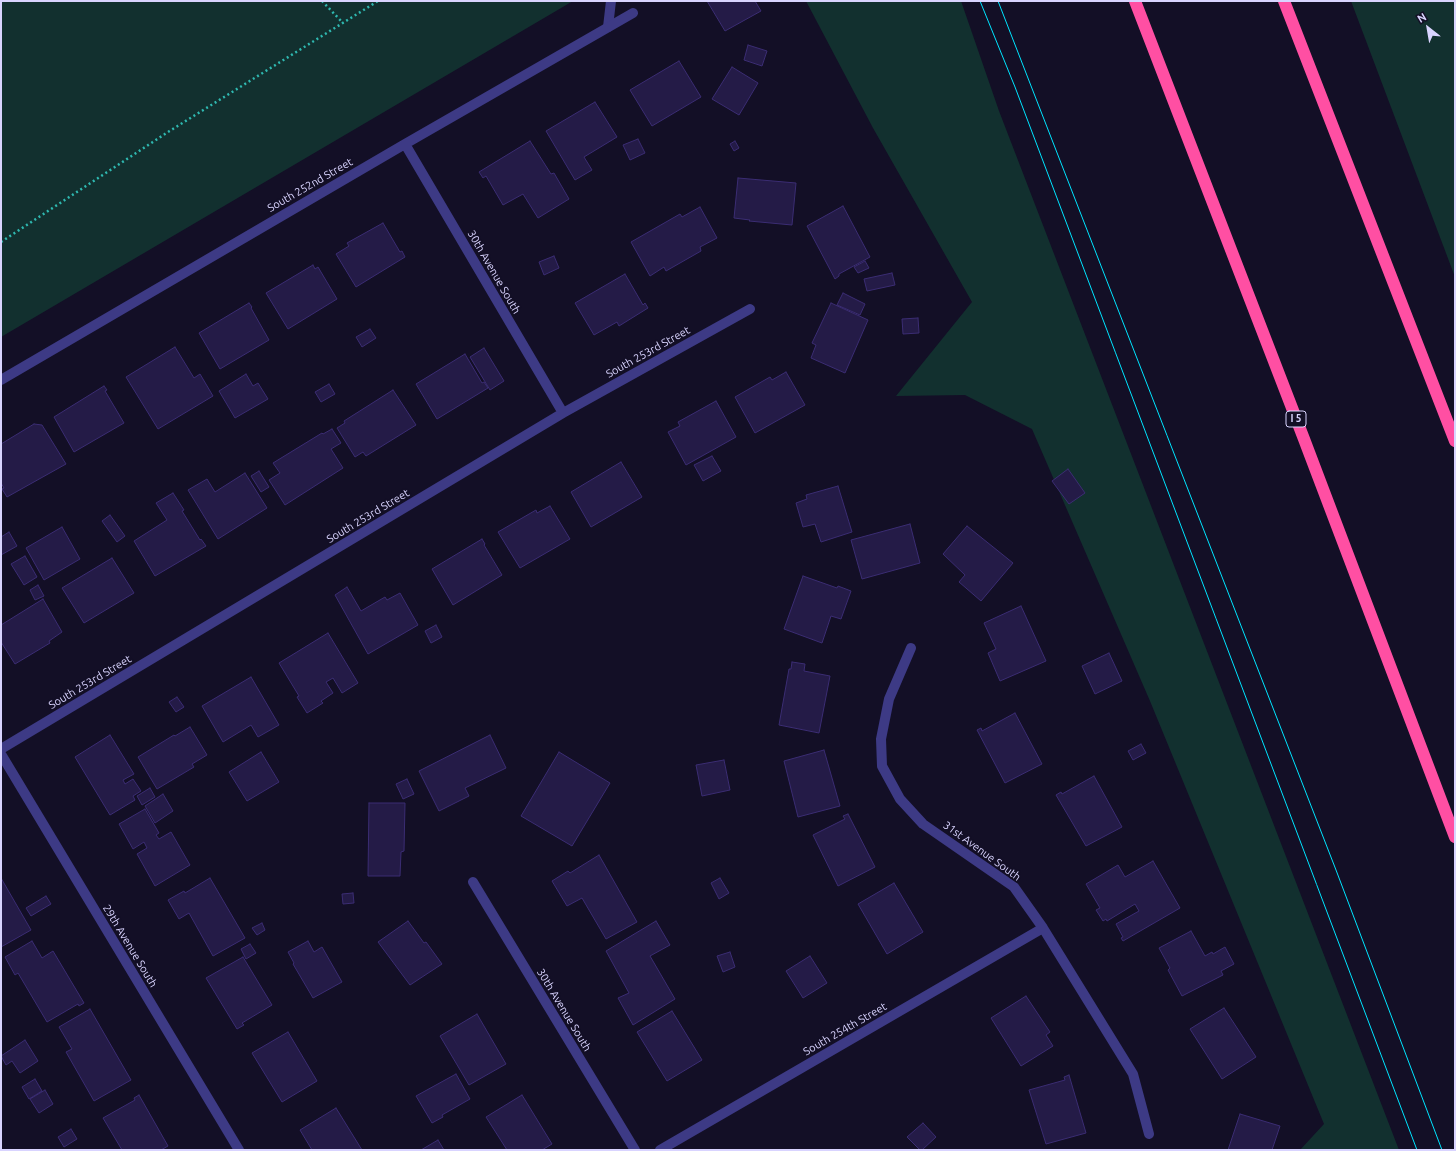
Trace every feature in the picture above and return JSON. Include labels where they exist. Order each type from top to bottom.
[{"type":"highway","name":"I 5","points":[[1136,1],[1455,837]]},
{"type":"highway","points":[[1284,1],[1455,441]]},
{"type":"street","points":[[608,27],[611,1]]},
{"type":"street","name":"South 252nd Street","points":[[1,380],[405,144],[633,13]]},
{"type":"street","name":"30th Avenue South","points":[[405,144],[563,413]]},
{"type":"street","name":"South 253rd Street","points":[[1,749],[563,413],[750,309]]},
{"type":"street","name":"31st Avenue South","points":[[911,648],[889,699],[881,739],[882,766],[900,798],[923,824],[1014,888],[1043,928],[1133,1074],[1149,1134]]},
{"type":"street","name":"29th Avenue South","points":[[1,754],[239,1150]]},
{"type":"street","name":"30th Avenue South","points":[[473,882],[635,1150]]},
{"type":"street","name":"South 254th Street","points":[[660,1150],[1043,928]]},
{"type":"path","points":[[322,1],[343,23]]},
{"type":"path","points":[[1,242],[168,132],[378,1]]},
{"type":"green space","points":[[1,1],[573,1],[1,337]]},
{"type":"green space","points":[[806,1],[961,1],[999,111],[1399,1150],[1300,1150],[1324,1124],[1150,701],[1032,429],[965,395],[896,396],[972,302],[873,128]]},
{"type":"green space","points":[[1351,1],[1455,1],[1455,277]]},
{"type":"building","points":[[707,1],[755,1],[761,11],[725,31]]},
{"type":"building","points":[[748,45],[767,51],[762,66],[744,60]]},
{"type":"building","points":[[679,61],[701,97],[652,126],[630,90]]},
{"type":"building","points":[[732,67],[758,83],[739,115],[712,99]]},
{"type":"building","points":[[595,102],[617,137],[584,157],[592,170],[575,180],[546,131]]},
{"type":"building","points":[[638,139],[645,153],[630,160],[623,145]]},
{"type":"building","points":[[530,141],[551,174],[554,173],[569,199],[538,218],[523,194],[503,205],[486,176],[483,178],[479,172]]},
{"type":"building","points":[[735,141],[739,148],[734,151],[730,144]]},
{"type":"building","points":[[738,178],[796,183],[792,225],[734,218]]},
{"type":"building","points":[[843,206],[870,257],[839,274],[839,276],[835,279],[807,226]]},
{"type":"building","points":[[700,207],[717,238],[700,247],[701,251],[666,271],[664,267],[650,276],[631,242],[680,214],[682,217]]},
{"type":"building","points":[[383,223],[400,252],[402,251],[405,257],[356,287],[336,254],[349,246],[347,243]]},
{"type":"building","points":[[554,256],[559,268],[544,275],[539,262]]},
{"type":"building","points":[[865,261],[869,268],[858,273],[854,267]]},
{"type":"building","points":[[313,265],[315,269],[318,267],[337,299],[288,329],[266,293]]},
{"type":"building","points":[[892,273],[895,285],[867,291],[864,279]]},
{"type":"building","points":[[625,274],[643,305],[645,303],[648,308],[619,326],[617,322],[594,335],[575,303]]},
{"type":"building","points":[[843,293],[865,304],[860,315],[837,305]]},
{"type":"building","points":[[249,303],[269,340],[220,369],[199,333]]},
{"type":"building","points":[[831,303],[868,320],[845,373],[811,358],[816,345],[812,343]]},
{"type":"building","points":[[918,318],[919,333],[903,334],[902,319]]},
{"type":"building","points":[[370,329],[376,338],[362,347],[356,337]]},
{"type":"building","points":[[175,347],[194,378],[200,374],[213,396],[158,429],[126,377]]},
{"type":"building","points":[[484,348],[504,381],[490,390],[470,357]]},
{"type":"building","points":[[465,354],[482,383],[484,382],[488,388],[437,419],[416,384]]},
{"type":"building","points":[[786,372],[805,405],[755,433],[735,397],[770,377],[772,380]]},
{"type":"building","points":[[246,374],[253,386],[258,383],[268,399],[235,418],[219,391]]},
{"type":"building","points":[[329,384],[335,394],[321,402],[315,392]]},
{"type":"building","points":[[104,386],[107,390],[105,391],[124,423],[74,452],[54,417]]},
{"type":"building","points":[[393,390],[416,425],[366,456],[363,452],[355,457],[337,428],[345,423],[344,421]]},
{"type":"building","points":[[716,401],[736,437],[686,465],[668,432],[680,426],[678,422]]},
{"type":"building","points":[[34,424],[42,425],[66,464],[7,497],[2,489],[4,488],[1,483],[1,444]]},
{"type":"building","points":[[332,429],[341,443],[331,449],[343,468],[285,505],[269,480],[280,473],[273,463],[322,433],[323,434]]},
{"type":"building","points":[[712,456],[721,471],[703,481],[694,465]]},
{"type":"building","points":[[621,462],[642,497],[591,527],[571,492]]},
{"type":"building","points":[[1068,469],[1085,493],[1069,504],[1052,481]]},
{"type":"building","points":[[259,471],[269,487],[261,492],[251,476]]},
{"type":"building","points":[[245,473],[267,508],[218,539],[188,490],[207,479],[215,492]]},
{"type":"building","points":[[838,486],[852,532],[821,542],[815,524],[803,527],[796,503],[807,499],[806,495]]},
{"type":"building","points":[[173,493],[200,540],[201,539],[206,546],[155,576],[134,541],[167,520],[156,503]]},
{"type":"building","points":[[550,506],[570,539],[520,568],[498,532],[536,510],[537,513]]},
{"type":"building","points":[[110,515],[125,536],[117,542],[102,521]]},
{"type":"building","points":[[910,524],[920,563],[862,579],[851,540]]},
{"type":"building","points":[[967,526],[1013,563],[981,601],[959,582],[965,575],[943,554]]},
{"type":"building","points":[[62,527],[80,559],[44,580],[26,548]]},
{"type":"building","points":[[9,532],[17,546],[1,555],[1,537]]},
{"type":"building","points":[[482,539],[502,575],[453,605],[432,569]]},
{"type":"building","points":[[25,556],[37,577],[24,585],[11,564]]},
{"type":"building","points":[[112,558],[134,593],[84,623],[62,588]]},
{"type":"building","points":[[803,576],[837,588],[838,586],[851,591],[841,619],[831,616],[822,643],[784,629]]},
{"type":"building","points":[[38,585],[44,596],[35,600],[30,590]]},
{"type":"building","points":[[347,587],[361,611],[385,597],[387,600],[400,593],[418,625],[368,654],[335,595]]},
{"type":"building","points":[[43,599],[62,632],[49,641],[50,643],[15,664],[1,642],[1,625]]},
{"type":"building","points":[[1021,606],[1046,661],[1000,681],[988,653],[996,649],[984,623]]},
{"type":"building","points":[[436,625],[442,637],[431,643],[425,631]]},
{"type":"building","points":[[328,633],[358,683],[342,693],[333,678],[326,682],[333,693],[321,701],[323,703],[307,713],[297,697],[299,696],[279,663]]},
{"type":"building","points":[[1109,653],[1122,681],[1095,694],[1082,666]]},
{"type":"building","points":[[792,662],[805,664],[804,671],[830,676],[819,733],[779,725],[789,669],[791,669]]},
{"type":"building","points":[[251,677],[279,725],[258,737],[251,725],[223,742],[202,706]]},
{"type":"building","points":[[177,697],[184,707],[176,712],[169,702]]},
{"type":"building","points":[[1015,713],[1042,764],[1005,783],[977,730],[981,728],[982,731]]},
{"type":"building","points":[[190,727],[207,755],[192,764],[194,767],[157,789],[138,757]]},
{"type":"building","points":[[110,735],[134,774],[123,780],[125,784],[133,779],[141,791],[133,796],[135,800],[110,815],[75,757]]},
{"type":"building","points":[[490,735],[506,768],[465,788],[469,796],[439,811],[419,771]]},
{"type":"building","points":[[1141,744],[1146,753],[1133,760],[1128,751]]},
{"type":"building","points":[[824,750],[840,806],[798,817],[784,761]]},
{"type":"building","points":[[261,752],[279,782],[247,801],[229,772]]},
{"type":"building","points":[[559,752],[610,783],[572,846],[521,816]]},
{"type":"building","points":[[724,760],[730,790],[702,796],[696,765]]},
{"type":"building","points":[[1094,776],[1122,827],[1086,846],[1056,795],[1061,792],[1062,794]]},
{"type":"building","points":[[407,779],[414,794],[403,799],[396,784]]},
{"type":"building","points":[[150,788],[155,797],[142,805],[137,796]]},
{"type":"building","points":[[163,794],[173,811],[155,823],[145,806]]},
{"type":"building","points":[[369,803],[405,803],[404,851],[401,852],[400,876],[368,876]]},
{"type":"building","points":[[145,809],[159,833],[156,835],[159,839],[171,832],[190,865],[155,886],[137,854],[147,848],[144,842],[133,849],[119,824]]},
{"type":"building","points":[[848,814],[875,867],[838,886],[813,835],[845,819],[843,816]]},
{"type":"building","points":[[599,855],[637,922],[606,939],[582,898],[567,906],[552,881],[568,871],[570,873]]},
{"type":"building","points":[[1153,861],[1180,908],[1123,941],[1121,938],[1123,937],[1116,924],[1139,911],[1135,904],[1107,921],[1106,919],[1103,921],[1096,910],[1100,908],[1086,884],[1118,865],[1125,877]]},
{"type":"building","points":[[1,878],[31,930],[1,947]]},
{"type":"building","points":[[210,878],[245,938],[213,956],[189,913],[179,919],[168,900],[184,891],[185,893]]},
{"type":"building","points":[[720,878],[729,893],[719,899],[711,883]]},
{"type":"building","points":[[894,883],[923,932],[887,954],[858,904]]},
{"type":"building","points":[[353,893],[354,903],[343,904],[342,894]]},
{"type":"building","points":[[46,896],[51,904],[31,916],[26,908]]},
{"type":"building","points":[[408,921],[442,964],[410,985],[378,942]]},
{"type":"building","points":[[656,921],[670,945],[650,956],[675,999],[633,1025],[618,998],[629,993],[606,951]]},
{"type":"building","points":[[262,923],[265,930],[257,935],[252,928]]},
{"type":"building","points":[[1191,931],[1205,956],[1212,952],[1213,954],[1225,947],[1234,964],[1221,971],[1223,975],[1182,996],[1168,970],[1170,968],[1159,948]]},
{"type":"building","points":[[32,941],[42,958],[53,951],[84,1003],[79,1006],[78,1004],[47,1022],[18,973],[15,975],[5,957]]},
{"type":"building","points":[[308,941],[314,952],[322,947],[342,982],[313,998],[293,964],[294,963],[288,952]]},
{"type":"building","points":[[250,944],[256,953],[246,959],[241,949]]},
{"type":"building","points":[[730,952],[735,967],[723,972],[717,956]]},
{"type":"building","points":[[810,956],[827,983],[803,998],[786,971]]},
{"type":"building","points":[[243,957],[272,1005],[242,1023],[244,1025],[237,1029],[206,978]]},
{"type":"building","points":[[1026,996],[1050,1032],[1046,1035],[1053,1046],[1021,1066],[991,1018]]},
{"type":"building","points":[[1224,1008],[1256,1057],[1222,1079],[1190,1029]]},
{"type":"building","points":[[90,1009],[131,1080],[94,1101],[66,1052],[72,1049],[59,1027]]},
{"type":"building","points":[[672,1011],[702,1060],[667,1081],[637,1032]]},
{"type":"building","points":[[477,1014],[506,1064],[469,1085],[440,1036]]},
{"type":"building","points":[[288,1032],[317,1081],[282,1102],[252,1053]]},
{"type":"building","points":[[25,1040],[38,1061],[20,1073],[12,1061],[6,1065],[1,1056]]},
{"type":"building","points":[[456,1074],[470,1099],[442,1115],[443,1117],[432,1123],[416,1096]]},
{"type":"building","points":[[1069,1075],[1086,1133],[1046,1144],[1029,1090],[1065,1080],[1064,1077]]},
{"type":"building","points":[[35,1079],[42,1091],[29,1099],[22,1087]]},
{"type":"building","points":[[45,1090],[53,1104],[39,1113],[30,1099]]},
{"type":"building","points":[[139,1095],[168,1146],[161,1150],[122,1150],[103,1118],[135,1100],[134,1098]]},
{"type":"building","points":[[522,1095],[552,1144],[542,1150],[507,1150],[486,1117]]},
{"type":"building","points":[[336,1108],[362,1150],[312,1150],[300,1130]]},
{"type":"building","points":[[1240,1114],[1280,1126],[1272,1150],[1228,1150]]},
{"type":"building","points":[[923,1123],[936,1137],[922,1150],[920,1150],[907,1137]]},
{"type":"building","points":[[71,1129],[77,1139],[64,1147],[58,1137]]},
{"type":"building","points":[[438,1140],[444,1150],[421,1150]]},
{"type":"tram line","points":[[980,1],[1015,87],[1417,1150]]},
{"type":"tram line","points":[[998,1],[1336,870],[1442,1150]]}]
